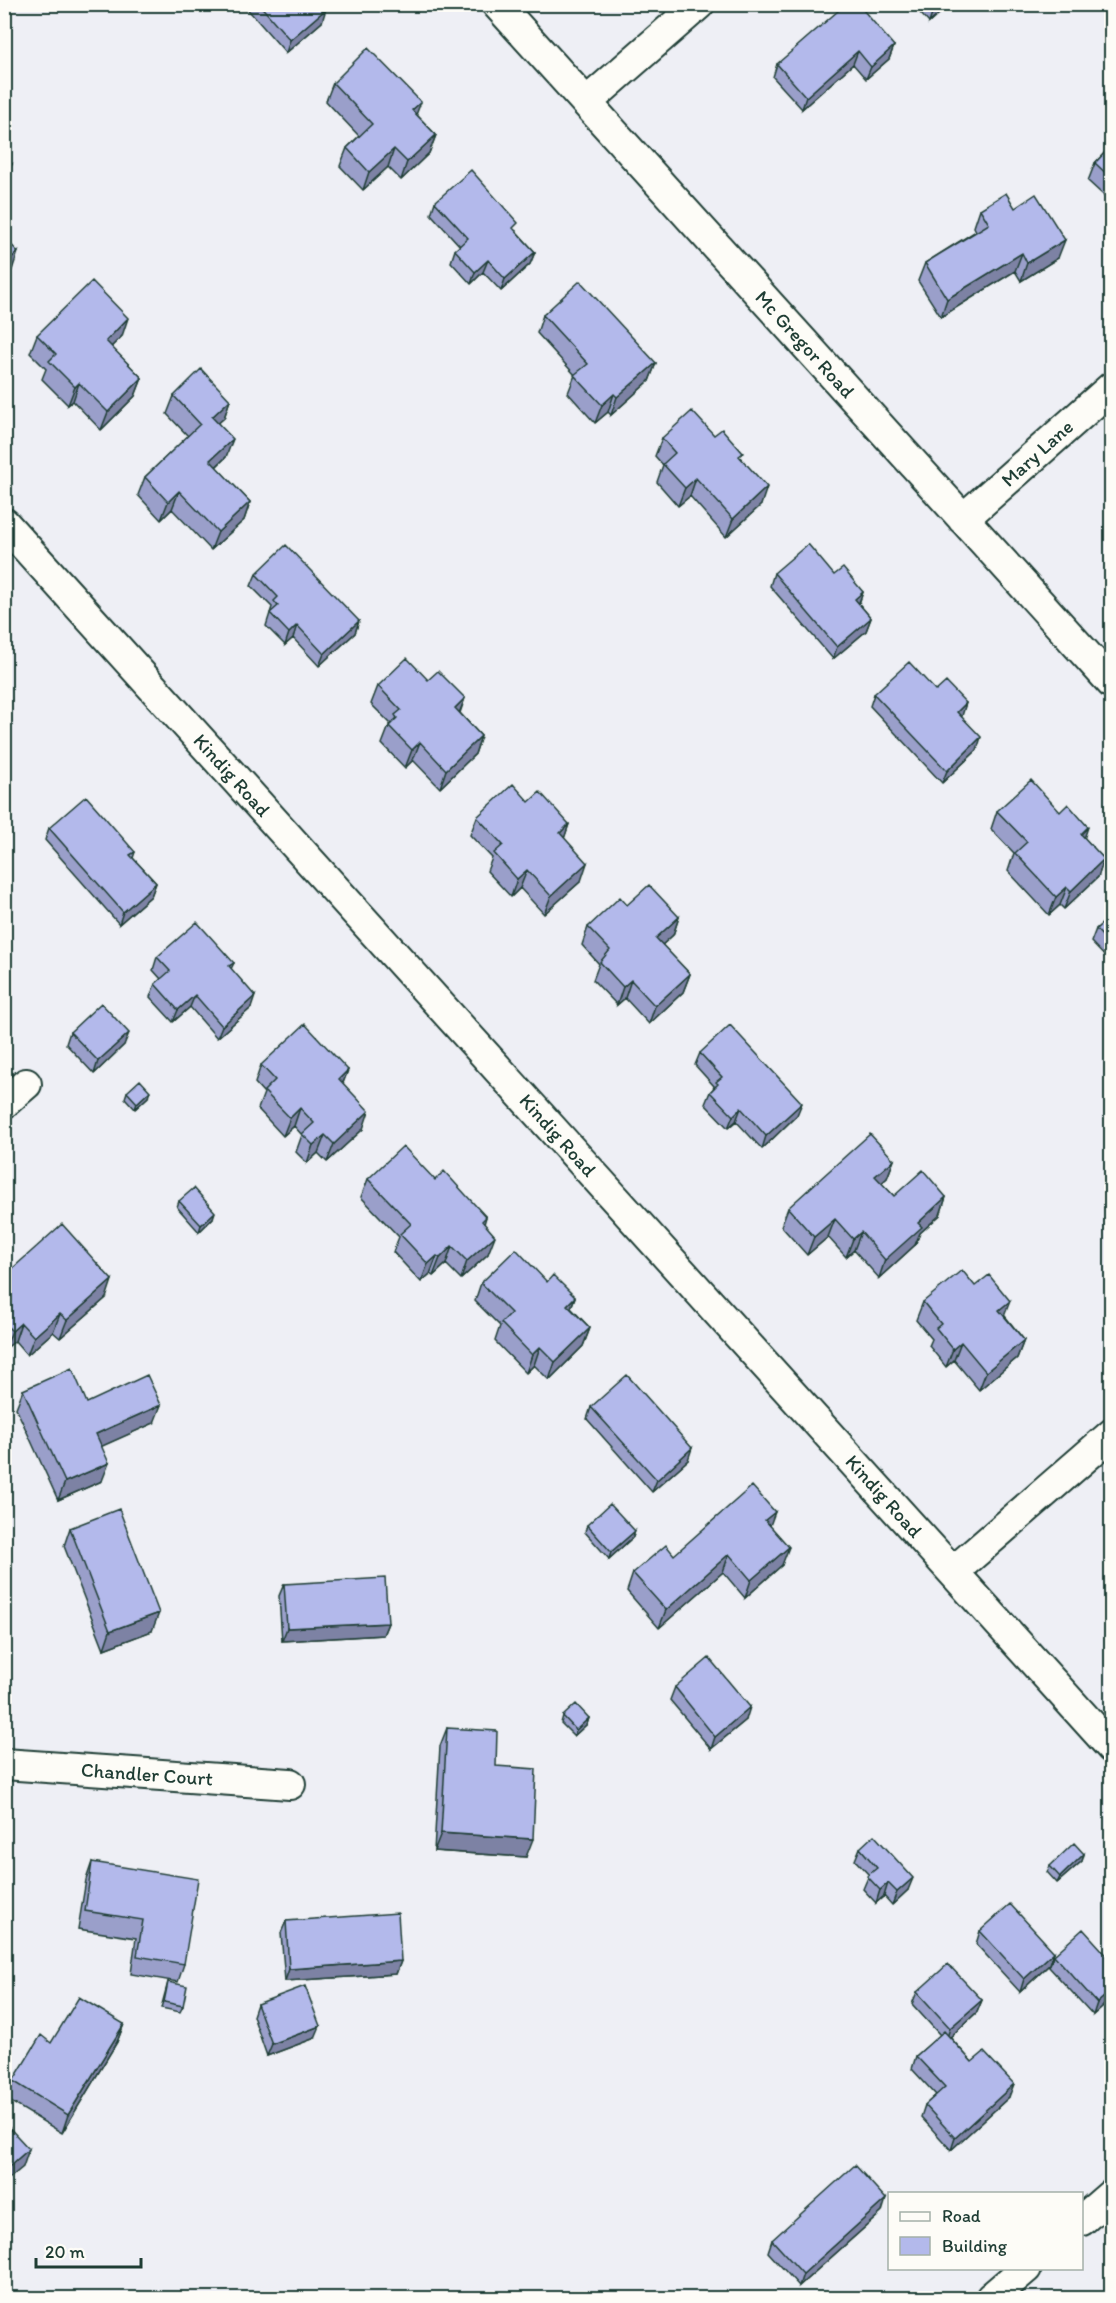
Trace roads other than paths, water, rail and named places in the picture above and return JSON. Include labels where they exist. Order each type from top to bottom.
[{"type":"street","name":"Mc Gregor Road","points":[[497,4],[1112,683]]},
{"type":"street","points":[[587,102],[699,4]]},
{"type":"street","name":"Mary Lane","points":[[963,519],[1112,387]]},
{"type":"street","name":"Kindig Road","points":[[4,523],[1112,1748]]},
{"type":"street","points":[[953,1572],[1112,1434]]},
{"type":"street","name":"Chandler Court","points":[[4,1764],[290,1784]]},
{"type":"street","points":[[1083,2219],[1112,2194]]},
{"type":"street","points":[[992,2298],[1024,2270]]}]
